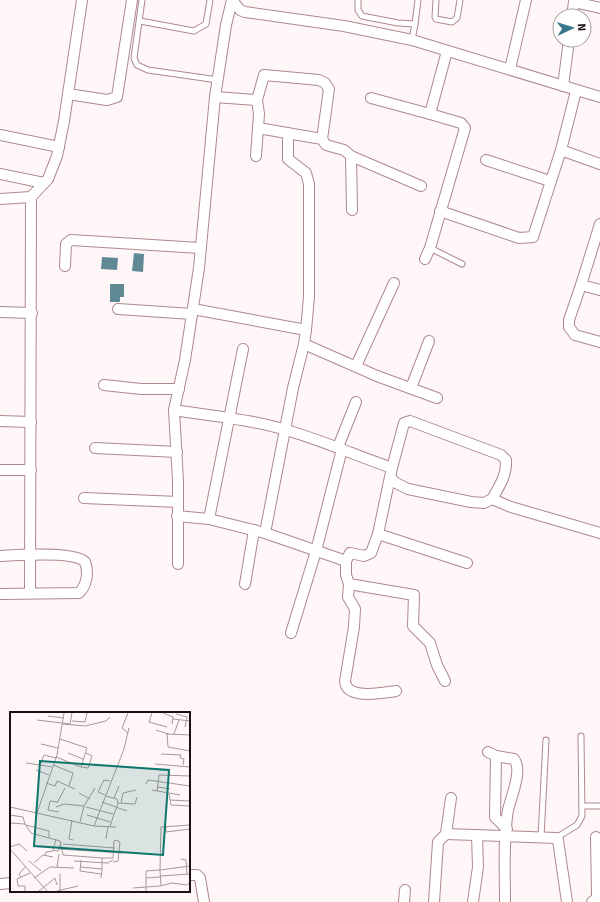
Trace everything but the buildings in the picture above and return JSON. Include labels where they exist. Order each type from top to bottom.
[{"type":"street","points":[[0,199],[31,196],[44,183],[52,171],[59,147],[82,0]]},
{"type":"street","points":[[68,94],[107,100],[117,96],[132,0]]},
{"type":"street","points":[[232,0],[240,10],[245,12],[344,26],[412,40],[510,69],[576,91],[600,97]]},
{"type":"street","points":[[178,564],[177,452],[174,410],[193,311],[215,97],[226,26],[232,0]]},
{"type":"street","points":[[510,69],[526,0]]},
{"type":"street","points":[[574,1],[600,8]]},
{"type":"street","points":[[563,86],[568,48]]},
{"type":"street","points":[[430,114],[447,51]]},
{"type":"street","points":[[256,156],[258,100],[264,75],[322,81],[329,89],[322,139],[326,145],[344,150],[351,156],[421,186]]},
{"type":"street","points":[[440,211],[519,238],[530,238],[536,232],[550,181],[561,150],[576,91]]},
{"type":"street","points":[[215,97],[258,100]]},
{"type":"street","points":[[371,98],[430,114],[461,124],[465,128],[430,248],[425,259]]},
{"type":"street","points":[[258,128],[322,139]]},
{"type":"street","points":[[265,533],[293,388],[304,344],[309,297],[309,184],[306,173],[288,159],[288,133]]},
{"type":"street","points":[[0,135],[59,147]]},
{"type":"street","points":[[561,150],[600,164]]},
{"type":"street","points":[[351,156],[352,210]]},
{"type":"street","points":[[486,160],[550,181]]},
{"type":"street","points":[[0,174],[44,183]]},
{"type":"street","points":[[30,594],[30,422],[32,313],[31,196]]},
{"type":"street","points":[[600,224],[569,320],[569,327],[575,335],[600,342]]},
{"type":"street","points":[[65,266],[66,244],[71,240],[200,248]]},
{"type":"street","points":[[356,366],[394,283]]},
{"type":"street","points":[[581,285],[600,290]]},
{"type":"street","points":[[118,309],[193,311],[306,330]]},
{"type":"street","points":[[0,312],[32,313]]},
{"type":"street","points":[[411,388],[428,341]]},
{"type":"street","points":[[304,344],[437,398]]},
{"type":"street","points":[[209,519],[243,349]]},
{"type":"street","points":[[104,385],[141,389],[179,389]]},
{"type":"street","points":[[291,633],[316,551],[340,448],[356,402]]},
{"type":"street","points":[[174,410],[230,418],[285,430],[340,448],[391,472],[396,483],[408,489],[471,502],[484,503],[492,499],[503,479],[506,468],[506,460],[501,456],[410,421],[404,423],[391,472],[378,534],[371,553],[364,556],[350,553],[346,561],[346,575],[349,584],[348,597],[355,610],[345,681],[346,686],[353,692],[376,694],[396,691]]},
{"type":"street","points":[[0,421],[30,422]]},
{"type":"street","points":[[95,448],[177,452]]},
{"type":"street","points":[[0,470],[31,470]]},
{"type":"street","points":[[84,498],[178,502]]},
{"type":"street","points":[[492,499],[518,509],[600,533]]},
{"type":"street","points":[[177,516],[209,519],[254,530],[346,561]]},
{"type":"street","points":[[245,584],[254,530]]},
{"type":"street","points":[[378,534],[467,563]]},
{"type":"street","points":[[0,556],[30,555],[78,557],[85,562],[87,574],[84,586],[79,593],[0,594]]},
{"type":"street","points":[[349,584],[414,595],[413,626],[430,643],[437,665],[446,681]]},
{"type":"street","points":[[505,902],[506,833],[508,811],[515,786],[517,765],[514,759],[492,754],[495,817],[506,833]]},
{"type":"street","points":[[434,902],[438,842],[446,834],[451,798]]},
{"type":"street","points":[[446,834],[506,833],[556,838],[558,840],[567,902]]},
{"type":"street","points":[[473,902],[478,867],[477,834]]},
{"type":"street","points":[[592,902],[597,898],[596,837]]},
{"type":"street","points":[[190,875],[197,875],[200,878],[204,902]]},
{"type":"street","points":[[404,902],[405,890]]},
{"type":"lane","points":[[142,0],[134,58],[137,65],[148,70],[218,80]]},
{"type":"lane","points":[[140,21],[194,31],[206,24],[210,0]]},
{"type":"lane","points":[[358,0],[358,10],[362,16],[398,23],[415,24]]},
{"type":"lane","points":[[412,40],[418,0]]},
{"type":"lane","points":[[436,0],[436,19],[452,22],[457,18],[460,0]]},
{"type":"lane","points":[[430,248],[462,264]]},
{"type":"lane","points":[[556,838],[579,822],[582,816],[581,736]]},
{"type":"lane","points":[[541,836],[546,740]]},
{"type":"lane","points":[[582,806],[600,806]]}]
